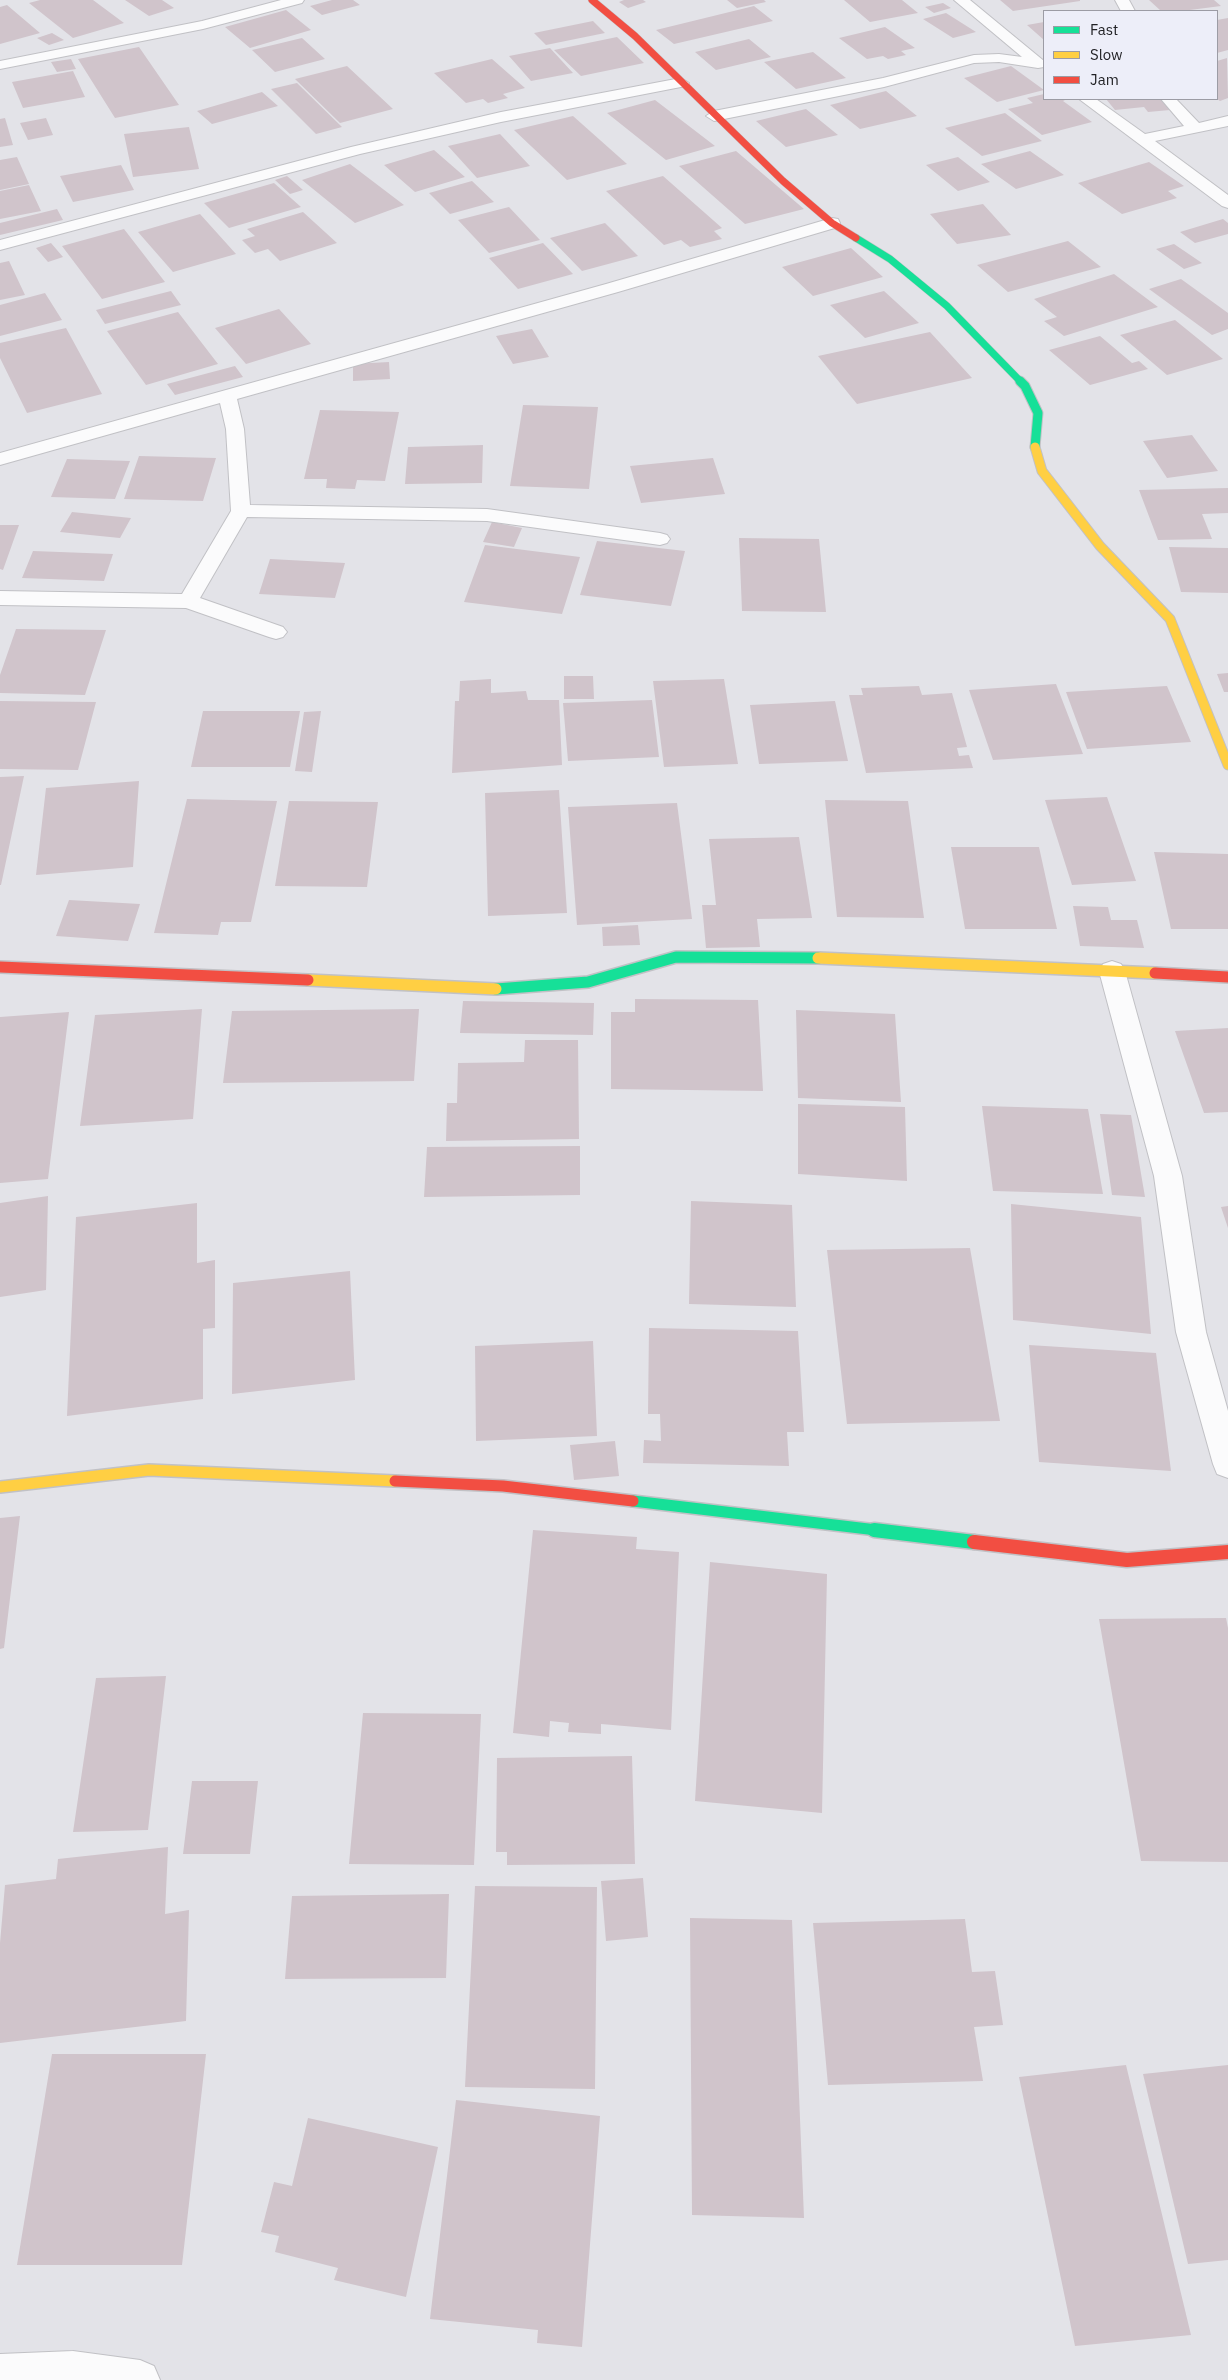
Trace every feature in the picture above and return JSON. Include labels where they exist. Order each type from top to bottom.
[{"type":"street","points":[[0,65],[203,25],[297,0]]},
{"type":"street","points":[[592,0],[635,36],[714,116],[783,181],[832,223],[890,259],[946,306],[1025,386],[1038,413],[1034,444],[1042,471],[1100,546],[1170,619],[1228,765]]},
{"type":"street","points":[[961,0],[1041,66]]},
{"type":"street","points":[[714,116],[884,82],[974,59],[999,58],[1041,66]]},
{"type":"street","points":[[0,245],[357,150],[502,116],[681,82]]},
{"type":"street","points":[[1088,100],[1144,139],[1228,203]]},
{"type":"street","points":[[1169,100],[1194,128]]},
{"type":"street","points":[[1144,139],[1228,121]]},
{"type":"street","points":[[0,459],[612,288],[832,223]]},
{"type":"street","points":[[188,601],[241,511],[235,429],[227,395]]},
{"type":"street","points":[[241,511],[487,516],[660,539]]},
{"type":"street","points":[[0,598],[188,601],[276,632]]},
{"type":"street","points":[[0,967],[507,989],[588,982],[676,958],[876,959],[1228,977]]},
{"type":"street","points":[[1112,971],[1168,1176],[1191,1332],[1228,1464]]},
{"type":"street","points":[[0,1487],[149,1470],[503,1486],[1127,1560],[1228,1552]]},
{"type":"street","points":[[0,2374],[73,2372],[140,2380]]},
{"type":"building","points":[[40,0],[93,0],[124,23],[73,38],[29,3]]},
{"type":"building","points":[[125,0],[162,0],[174,8],[149,16]]},
{"type":"building","points":[[332,0],[353,0],[360,5],[322,15],[310,6]]},
{"type":"building","points":[[624,0],[643,0],[646,2],[628,8],[619,2]]},
{"type":"building","points":[[727,0],[764,0],[766,2],[737,8]]},
{"type":"building","points":[[844,0],[902,0],[918,13],[870,22]]},
{"type":"building","points":[[1000,0],[1080,0],[1080,1],[1013,11]]},
{"type":"building","points":[[1149,0],[1214,0],[1221,6],[1190,10],[1160,10]]},
{"type":"building","points":[[943,3],[951,8],[934,13],[925,7]]},
{"type":"building","points":[[7,5],[40,33],[0,44],[0,7]]},
{"type":"building","points":[[754,6],[773,21],[674,44],[656,30]]},
{"type":"building","points":[[286,10],[311,30],[250,48],[225,27]]},
{"type":"building","points":[[946,13],[976,32],[953,38],[923,19]]},
{"type":"building","points":[[1228,18],[1228,50],[1218,53],[1218,20]]},
{"type":"building","points":[[593,21],[605,33],[546,45],[534,33]]},
{"type":"building","points":[[1043,22],[1043,39],[1027,25]]},
{"type":"building","points":[[885,27],[915,48],[901,51],[906,55],[888,59],[883,56],[867,59],[839,38]]},
{"type":"building","points":[[52,33],[64,40],[49,45],[37,38]]},
{"type":"building","points":[[617,37],[644,63],[581,76],[554,50]]},
{"type":"building","points":[[302,38],[325,59],[275,72],[252,50]]},
{"type":"building","points":[[749,39],[771,57],[716,70],[695,52]]},
{"type":"building","points":[[139,47],[179,105],[115,118],[78,59]]},
{"type":"building","points":[[550,48],[573,73],[531,81],[509,56]]},
{"type":"building","points":[[813,52],[846,78],[796,89],[764,62]]},
{"type":"building","points":[[1227,58],[1228,98],[1220,101],[1218,100],[1218,61]]},
{"type":"building","points":[[71,59],[76,69],[57,72],[51,62]]},
{"type":"building","points":[[492,59],[525,88],[503,94],[508,98],[488,103],[483,99],[466,103],[434,73]]},
{"type":"building","points":[[347,66],[393,109],[340,123],[295,79]]},
{"type":"building","points":[[1011,66],[1043,90],[997,102],[964,78]]},
{"type":"building","points":[[73,71],[85,97],[23,108],[12,82]]},
{"type":"building","points":[[297,83],[342,127],[316,134],[271,89]]},
{"type":"building","points":[[886,91],[917,116],[860,129],[830,105]]},
{"type":"building","points":[[262,92],[278,106],[212,124],[197,111]]},
{"type":"building","points":[[1043,94],[1043,100],[1065,100],[1063,101],[1092,122],[1042,135],[1008,109],[1033,103],[1027,98]]},
{"type":"building","points":[[655,100],[715,146],[666,160],[607,113]]},
{"type":"building","points":[[1107,100],[1162,100],[1170,110],[1148,112],[1144,107],[1115,110]]},
{"type":"building","points":[[806,109],[838,135],[786,147],[756,121]]},
{"type":"building","points":[[1005,113],[1042,141],[982,156],[945,128]]},
{"type":"building","points":[[573,116],[627,164],[567,180],[514,130]]},
{"type":"building","points":[[5,118],[13,145],[0,147],[0,119]]},
{"type":"building","points":[[46,118],[53,135],[28,140],[20,123]]},
{"type":"building","points":[[189,127],[199,169],[133,177],[124,134]]},
{"type":"building","points":[[500,134],[530,166],[477,178],[448,146]]},
{"type":"building","points":[[434,150],[465,177],[415,192],[384,165]]},
{"type":"building","points":[[736,151],[804,209],[745,224],[679,166]]},
{"type":"building","points":[[1030,151],[1064,175],[1016,189],[981,164]]},
{"type":"building","points":[[17,157],[29,184],[0,190],[0,160]]},
{"type":"building","points":[[958,157],[990,182],[958,191],[926,165]]},
{"type":"building","points":[[1149,162],[1184,186],[1168,191],[1177,198],[1122,214],[1078,183]]},
{"type":"building","points":[[350,164],[404,205],[355,223],[302,180]]},
{"type":"building","points":[[121,165],[134,190],[73,202],[60,176]]},
{"type":"building","points":[[287,176],[303,190],[290,194],[275,180]]},
{"type":"building","points":[[663,176],[722,228],[714,231],[722,239],[690,247],[681,240],[664,245],[606,191]]},
{"type":"building","points":[[472,181],[494,202],[450,214],[429,193]]},
{"type":"building","points":[[274,183],[301,207],[229,228],[204,203]]},
{"type":"building","points":[[29,185],[41,211],[0,219],[0,191]]},
{"type":"building","points":[[983,204],[1011,235],[957,244],[930,214]]},
{"type":"building","points":[[509,207],[540,240],[489,253],[458,220]]},
{"type":"building","points":[[57,209],[63,220],[0,235],[0,223]]},
{"type":"building","points":[[303,212],[337,243],[280,261],[268,249],[255,253],[242,240],[255,236],[247,229]]},
{"type":"building","points":[[200,214],[236,254],[173,272],[138,232]]},
{"type":"building","points":[[1223,219],[1228,223],[1228,234],[1195,243],[1180,232]]},
{"type":"building","points":[[605,223],[638,256],[582,271],[550,238]]},
{"type":"building","points":[[124,229],[165,282],[102,299],[62,246]]},
{"type":"building","points":[[1068,241],[1101,267],[1008,292],[977,265]]},
{"type":"building","points":[[51,243],[63,257],[48,262],[36,248]]},
{"type":"building","points":[[543,243],[573,274],[518,289],[489,258]]},
{"type":"building","points":[[1174,244],[1202,263],[1184,269],[1156,249]]},
{"type":"building","points":[[851,248],[883,277],[813,296],[782,267]]},
{"type":"building","points":[[9,261],[25,295],[0,300],[0,263]]},
{"type":"building","points":[[1114,274],[1158,307],[1064,336],[1044,321],[1057,317],[1034,299]]},
{"type":"building","points":[[1181,279],[1228,313],[1228,329],[1212,335],[1149,289]]},
{"type":"building","points":[[171,291],[181,305],[105,324],[96,310]]},
{"type":"building","points":[[884,291],[919,323],[865,338],[830,305]]},
{"type":"building","points":[[45,293],[62,320],[0,336],[0,305]]},
{"type":"building","points":[[279,309],[311,344],[246,364],[215,328]]},
{"type":"building","points":[[178,312],[218,364],[146,385],[107,331]]},
{"type":"building","points":[[1175,320],[1223,359],[1167,375],[1120,335]]},
{"type":"building","points":[[66,328],[102,394],[27,413],[0,358],[0,343]]},
{"type":"building","points":[[532,329],[549,357],[513,364],[496,336]]},
{"type":"building","points":[[930,332],[972,378],[857,404],[818,356]]},
{"type":"building","points":[[1100,336],[1132,363],[1139,361],[1148,369],[1090,385],[1049,350]]},
{"type":"building","points":[[389,362],[390,379],[353,381],[353,364]]},
{"type":"building","points":[[235,366],[243,377],[175,395],[167,384]]},
{"type":"building","points":[[523,405],[598,407],[589,489],[510,486]]},
{"type":"building","points":[[320,410],[399,412],[385,481],[357,480],[355,489],[326,488],[327,479],[304,479]]},
{"type":"building","points":[[1192,435],[1218,471],[1167,478],[1143,441]]},
{"type":"building","points":[[483,445],[482,483],[405,484],[408,447]]},
{"type":"building","points":[[139,456],[216,458],[203,501],[124,499]]},
{"type":"building","points":[[713,458],[725,494],[641,503],[630,466]]},
{"type":"building","points":[[67,459],[130,461],[115,499],[51,497]]},
{"type":"building","points":[[1228,488],[1228,513],[1202,514],[1212,539],[1158,540],[1139,490]]},
{"type":"building","points":[[72,512],[131,518],[120,538],[60,532]]},
{"type":"building","points":[[492,522],[522,528],[514,547],[483,542]]},
{"type":"building","points":[[0,525],[19,525],[3,570],[0,569]]},
{"type":"building","points":[[739,538],[819,539],[826,612],[742,611]]},
{"type":"building","points":[[597,541],[685,551],[671,606],[580,595]]},
{"type":"building","points":[[485,545],[580,557],[562,614],[464,602]]},
{"type":"building","points":[[1169,547],[1228,548],[1228,593],[1181,592]]},
{"type":"building","points":[[33,551],[113,554],[104,581],[22,578]]},
{"type":"building","points":[[270,559],[345,563],[335,598],[259,594]]},
{"type":"building","points":[[16,629],[106,630],[85,695],[0,693],[0,675]]},
{"type":"building","points":[[1228,673],[1228,692],[1224,692],[1217,674]]},
{"type":"building","points":[[564,676],[593,676],[594,699],[564,699]]},
{"type":"building","points":[[491,679],[491,693],[526,691],[528,700],[559,700],[562,765],[452,773],[455,701],[459,701],[460,681]]},
{"type":"building","points":[[724,679],[738,764],[664,767],[653,681]]},
{"type":"building","points":[[1056,684],[1083,754],[993,760],[969,690]]},
{"type":"building","points":[[919,686],[922,695],[952,693],[967,747],[957,748],[959,756],[969,755],[973,768],[866,773],[849,695],[863,695],[861,688]]},
{"type":"building","points":[[1167,686],[1191,742],[1087,749],[1066,692]]},
{"type":"building","points":[[652,700],[659,757],[568,761],[563,703]]},
{"type":"building","points":[[0,701],[96,702],[78,770],[0,769]]},
{"type":"building","points":[[835,701],[848,761],[759,764],[750,705]]},
{"type":"building","points":[[203,711],[300,711],[290,767],[191,767]]},
{"type":"building","points":[[321,711],[312,772],[295,771],[304,712]]},
{"type":"building","points":[[24,776],[1,885],[0,885],[0,777]]},
{"type":"building","points":[[139,781],[133,867],[36,875],[46,788]]},
{"type":"building","points":[[559,790],[567,913],[488,916],[485,793]]},
{"type":"building","points":[[1107,797],[1136,881],[1072,885],[1045,800]]},
{"type":"building","points":[[187,799],[277,801],[251,922],[221,922],[218,935],[154,933]]},
{"type":"building","points":[[825,800],[908,801],[924,918],[837,917]]},
{"type":"building","points":[[289,801],[378,802],[367,887],[275,886]]},
{"type":"building","points":[[677,803],[692,919],[577,925],[568,807]]},
{"type":"building","points":[[799,837],[812,918],[757,919],[760,947],[706,948],[702,905],[716,905],[709,839]]},
{"type":"building","points":[[951,847],[1039,847],[1057,929],[965,929]]},
{"type":"building","points":[[1154,852],[1228,854],[1228,929],[1171,929]]},
{"type":"building","points":[[69,900],[140,904],[128,941],[56,936]]},
{"type":"building","points":[[1073,906],[1108,907],[1111,920],[1137,920],[1144,948],[1080,946]]},
{"type":"building","points":[[638,925],[640,945],[603,946],[602,927]]},
{"type":"building","points":[[635,999],[758,1000],[763,1091],[611,1089],[611,1012],[635,1012]]},
{"type":"building","points":[[463,1001],[594,1003],[593,1035],[460,1033]]},
{"type":"building","points":[[202,1009],[193,1119],[80,1126],[95,1015]]},
{"type":"building","points":[[419,1009],[414,1081],[223,1083],[232,1011]]},
{"type":"building","points":[[796,1010],[895,1014],[901,1102],[798,1098]]},
{"type":"building","points":[[69,1012],[48,1179],[0,1183],[0,1017]]},
{"type":"building","points":[[1228,1028],[1228,1112],[1204,1113],[1175,1031]]},
{"type":"building","points":[[525,1040],[578,1040],[579,1139],[446,1141],[447,1103],[457,1103],[458,1063],[524,1062]]},
{"type":"building","points":[[798,1104],[905,1107],[907,1181],[798,1174]]},
{"type":"building","points":[[982,1106],[1088,1109],[1103,1194],[993,1191]]},
{"type":"building","points":[[1100,1114],[1131,1115],[1145,1197],[1112,1195]]},
{"type":"building","points":[[580,1146],[580,1195],[424,1197],[427,1147]]},
{"type":"building","points":[[48,1196],[46,1290],[0,1297],[0,1203]]},
{"type":"building","points":[[691,1201],[792,1205],[796,1307],[689,1304]]},
{"type":"building","points":[[197,1203],[197,1263],[215,1260],[215,1328],[203,1329],[203,1399],[67,1416],[76,1217]]},
{"type":"building","points":[[1011,1204],[1141,1217],[1151,1334],[1013,1320]]},
{"type":"building","points":[[1228,1206],[1228,1228],[1221,1207]]},
{"type":"building","points":[[970,1248],[1000,1421],[847,1424],[827,1250]]},
{"type":"building","points":[[350,1271],[355,1380],[232,1394],[233,1283]]},
{"type":"building","points":[[649,1328],[798,1331],[804,1432],[787,1432],[789,1466],[643,1463],[644,1440],[661,1441],[660,1414],[648,1414]]},
{"type":"building","points":[[593,1341],[597,1436],[476,1441],[475,1346]]},
{"type":"building","points":[[1029,1345],[1156,1353],[1171,1471],[1039,1462]]},
{"type":"building","points":[[615,1441],[619,1476],[574,1480],[570,1445]]},
{"type":"building","points":[[20,1516],[4,1648],[0,1649],[0,1518]]},
{"type":"building","points":[[533,1530],[637,1537],[636,1549],[679,1552],[671,1730],[601,1724],[601,1734],[568,1732],[569,1723],[550,1721],[549,1737],[513,1733]]},
{"type":"building","points":[[710,1562],[827,1574],[822,1813],[695,1801]]},
{"type":"building","points":[[1226,1618],[1228,1628],[1228,1862],[1141,1861],[1099,1619]]},
{"type":"building","points":[[166,1676],[148,1830],[73,1832],[96,1678]]},
{"type":"building","points":[[363,1713],[481,1714],[474,1865],[349,1864]]},
{"type":"building","points":[[632,1756],[635,1864],[507,1865],[507,1852],[496,1852],[497,1758]]},
{"type":"building","points":[[192,1781],[258,1781],[250,1854],[183,1854]]},
{"type":"building","points":[[168,1847],[165,1914],[189,1910],[186,2021],[0,2043],[0,1943],[5,1885],[56,1879],[58,1859]]},
{"type":"building","points":[[643,1878],[648,1937],[606,1941],[601,1881]]},
{"type":"building","points":[[475,1886],[597,1887],[595,2089],[465,2087]]},
{"type":"building","points":[[449,1894],[446,1978],[285,1979],[292,1896]]},
{"type":"building","points":[[690,1918],[792,1920],[804,2218],[692,2215]]},
{"type":"building","points":[[965,1919],[972,1972],[995,1971],[1003,2025],[974,2027],[983,2081],[828,2085],[813,1923]]},
{"type":"building","points":[[52,2054],[206,2054],[182,2265],[17,2265]]},
{"type":"building","points":[[1126,2065],[1191,2335],[1075,2346],[1019,2077]]},
{"type":"building","points":[[1228,2065],[1228,2260],[1188,2264],[1143,2074]]},
{"type":"building","points":[[456,2100],[600,2116],[582,2347],[537,2343],[538,2330],[430,2319]]},
{"type":"building","points":[[308,2118],[438,2147],[406,2297],[334,2280],[338,2268],[275,2252],[279,2236],[261,2232],[274,2182],[292,2186]]},
{"type":"traffic: fast","points":[[856,238],[890,259],[947,306],[1025,386],[1038,413],[1035,447]]},
{"type":"traffic: fast","points":[[496,989],[588,982],[676,957],[818,958]]},
{"type":"traffic: fast","points":[[633,1501],[974,1542]]},
{"type":"traffic: slow","points":[[1035,447],[1042,471],[1100,546],[1170,619],[1228,765]]},
{"type":"traffic: slow","points":[[818,958],[877,959],[1155,973]]},
{"type":"traffic: slow","points":[[308,980],[496,989]]},
{"type":"traffic: slow","points":[[0,1487],[149,1470],[395,1481]]},
{"type":"traffic: jam","points":[[592,0],[635,36],[783,181],[832,223],[856,238]]},
{"type":"traffic: jam","points":[[0,967],[308,980]]},
{"type":"traffic: jam","points":[[1155,973],[1228,977]]},
{"type":"traffic: jam","points":[[395,1481],[503,1486],[633,1501]]},
{"type":"traffic: jam","points":[[974,1542],[1127,1560],[1228,1552]]}]
